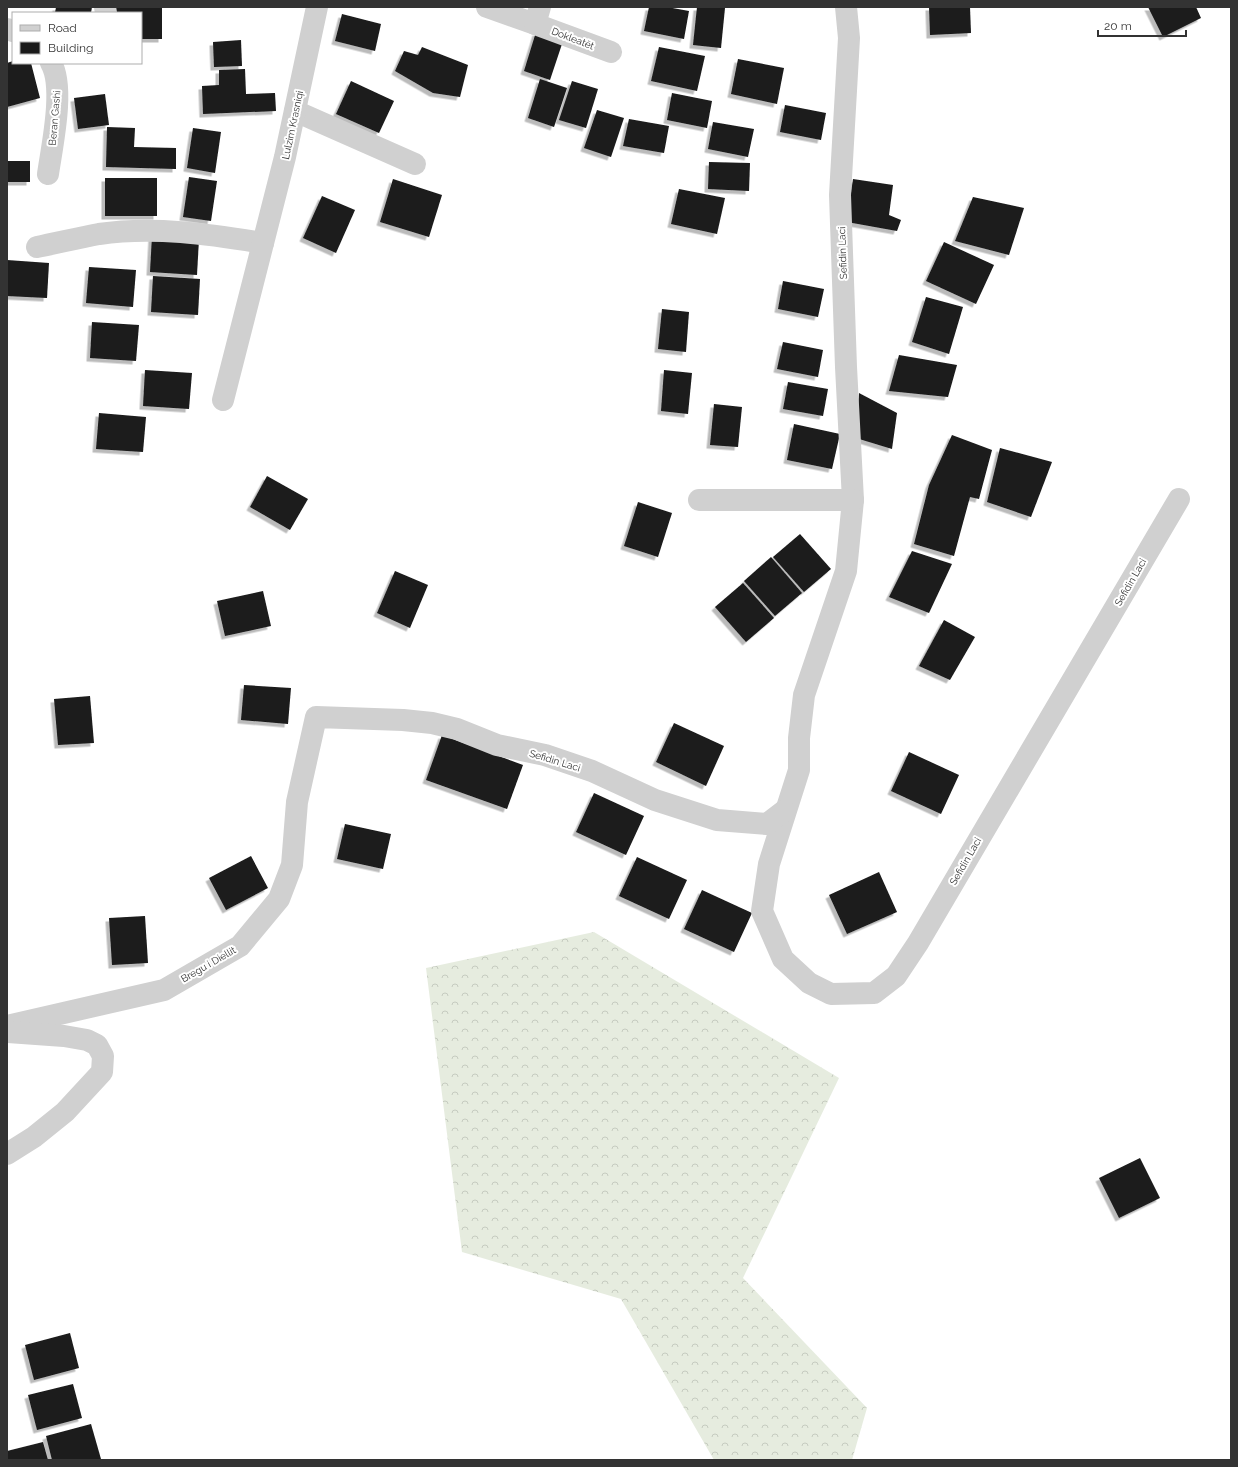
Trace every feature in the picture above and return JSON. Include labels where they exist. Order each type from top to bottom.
[{"type":"street","name":"Lulzim Krasniqi","points":[[223,400],[236,354],[285,157],[317,7]]},
{"type":"street","name":"Dokleatët","points":[[487,7],[537,15],[611,52]]},
{"type":"street","name":"Sefidin Laci","points":[[846,7],[849,38],[840,195],[846,367],[853,500],[846,571],[804,695],[799,738],[799,770],[784,811],[769,864],[762,911],[783,959],[809,982],[831,994],[874,993],[896,976],[918,943],[1179,499]]},
{"type":"street","name":"Beran Gashi","points":[[48,174],[56,114],[57,84],[51,64]]},
{"type":"street","points":[[295,111],[415,164]]},
{"type":"street","points":[[37,247],[100,234],[140,231],[222,236],[263,243]]},
{"type":"street","points":[[699,500],[853,500]]},
{"type":"street","name":"Sefidin Laci","points":[[316,717],[403,720],[432,723],[497,745],[545,755],[585,768],[655,800],[717,820],[767,824],[784,811]]},
{"type":"street","name":"Bregu i Diellit","points":[[7,1026],[164,990],[240,946],[279,899],[292,865],[297,802],[316,717]]},
{"type":"street","points":[[7,1032],[64,1036],[86,1040],[97,1045],[103,1056],[102,1072],[65,1112],[39,1133],[7,1154]]},
{"type":"green space","points":[[594,932],[839,1078],[743,1278],[867,1408],[852,1460],[714,1460],[621,1299],[462,1252],[426,968]]},
{"type":"building","points":[[56,7],[92,7],[91,12],[55,12]]},
{"type":"building","points":[[111,7],[162,7],[162,39],[142,39],[142,12],[111,12]]},
{"type":"building","points":[[649,7],[667,7],[689,11],[684,39],[644,31]]},
{"type":"building","points":[[697,7],[725,8],[721,48],[693,45]]},
{"type":"building","points":[[929,7],[970,7],[971,33],[930,35]]},
{"type":"building","points":[[1148,7],[1196,7],[1201,18],[1163,37]]},
{"type":"building","points":[[342,14],[381,24],[375,51],[335,41]]},
{"type":"building","points":[[536,32],[563,41],[550,80],[524,71]]},
{"type":"building","points":[[241,40],[242,66],[214,67],[213,42]]},
{"type":"building","points":[[422,47],[468,65],[460,97],[433,93],[395,71],[404,51],[418,55]]},
{"type":"building","points":[[659,47],[705,56],[697,91],[651,81]]},
{"type":"building","points":[[738,59],[784,68],[777,104],[731,94]]},
{"type":"building","points":[[12,61],[12,64],[31,64],[40,98],[7,107],[7,63]]},
{"type":"building","points":[[245,69],[246,94],[275,93],[276,111],[203,114],[202,86],[219,85],[219,70]]},
{"type":"building","points":[[540,79],[567,88],[554,127],[528,118]]},
{"type":"building","points":[[351,81],[394,101],[379,133],[336,114]]},
{"type":"building","points":[[572,81],[598,89],[586,128],[559,120]]},
{"type":"building","points":[[672,93],[712,101],[707,128],[667,120]]},
{"type":"building","points":[[105,94],[109,125],[78,129],[74,98]]},
{"type":"building","points":[[785,105],[826,113],[821,140],[780,132]]},
{"type":"building","points":[[597,110],[624,118],[611,157],[584,148]]},
{"type":"building","points":[[629,119],[669,126],[664,153],[623,146]]},
{"type":"building","points":[[713,122],[754,129],[748,157],[708,149]]},
{"type":"building","points":[[107,127],[135,128],[134,147],[176,148],[176,169],[106,167]]},
{"type":"building","points":[[193,128],[221,132],[215,173],[187,168]]},
{"type":"building","points":[[7,161],[30,161],[30,182],[7,182]]},
{"type":"building","points":[[709,162],[750,163],[749,191],[708,189]]},
{"type":"building","points":[[189,177],[217,181],[211,221],[183,217]]},
{"type":"building","points":[[105,178],[157,178],[157,216],[105,216]]},
{"type":"building","points":[[393,179],[442,195],[429,237],[380,222]]},
{"type":"building","points":[[853,179],[893,185],[889,215],[901,220],[897,231],[847,222]]},
{"type":"building","points":[[679,189],[725,198],[717,234],[671,224]]},
{"type":"building","points":[[322,196],[355,210],[336,253],[303,238]]},
{"type":"building","points":[[973,197],[1024,208],[1009,255],[955,241]]},
{"type":"building","points":[[152,236],[199,239],[197,275],[150,272]]},
{"type":"building","points":[[944,242],[994,265],[976,304],[926,281]]},
{"type":"building","points":[[7,260],[49,263],[47,298],[7,296]]},
{"type":"building","points":[[89,267],[136,270],[133,307],[86,303]]},
{"type":"building","points":[[153,276],[200,279],[198,315],[151,312]]},
{"type":"building","points":[[783,281],[824,289],[818,317],[778,309]]},
{"type":"building","points":[[926,297],[963,307],[949,354],[912,342]]},
{"type":"building","points":[[662,309],[689,312],[686,352],[658,349]]},
{"type":"building","points":[[92,322],[139,325],[136,361],[90,358]]},
{"type":"building","points":[[783,342],[823,350],[818,377],[777,369]]},
{"type":"building","points":[[899,355],[957,365],[948,397],[889,391]]},
{"type":"building","points":[[145,370],[192,373],[189,409],[143,406]]},
{"type":"building","points":[[664,370],[692,373],[688,414],[661,411]]},
{"type":"building","points":[[788,382],[828,389],[823,416],[783,409]]},
{"type":"building","points":[[859,393],[897,413],[892,449],[856,438]]},
{"type":"building","points":[[714,404],[742,407],[738,447],[710,445]]},
{"type":"building","points":[[99,413],[146,417],[143,452],[96,449]]},
{"type":"building","points":[[794,424],[840,434],[832,469],[787,460]]},
{"type":"building","points":[[952,435],[992,450],[979,499],[970,497],[954,556],[914,544],[929,485]]},
{"type":"building","points":[[1000,448],[1052,462],[1031,517],[987,502]]},
{"type":"building","points":[[267,476],[308,499],[290,530],[250,507]]},
{"type":"building","points":[[638,502],[672,513],[658,557],[624,546]]},
{"type":"building","points":[[800,534],[831,569],[804,592],[773,557]]},
{"type":"building","points":[[912,551],[952,564],[929,613],[889,597]]},
{"type":"building","points":[[771,557],[802,593],[775,616],[744,581]]},
{"type":"building","points":[[395,571],[428,585],[410,628],[377,613]]},
{"type":"building","points":[[743,583],[774,618],[746,642],[715,607]]},
{"type":"building","points":[[263,591],[271,626],[225,636],[217,601]]},
{"type":"building","points":[[944,620],[975,637],[950,680],[919,666]]},
{"type":"building","points":[[244,685],[291,688],[288,724],[241,720]]},
{"type":"building","points":[[90,696],[94,743],[58,745],[54,699]]},
{"type":"building","points":[[674,723],[724,746],[706,786],[656,762]]},
{"type":"building","points":[[442,735],[523,765],[507,809],[426,780]]},
{"type":"building","points":[[909,752],[959,775],[941,814],[891,791]]},
{"type":"building","points":[[594,793],[644,816],[626,855],[576,832]]},
{"type":"building","points":[[345,824],[391,834],[383,869],[337,859]]},
{"type":"building","points":[[251,856],[268,888],[226,910],[209,878]]},
{"type":"building","points":[[637,857],[687,880],[669,919],[619,896]]},
{"type":"building","points":[[879,872],[897,912],[847,934],[829,895]]},
{"type":"building","points":[[702,890],[752,913],[734,952],[684,929]]},
{"type":"building","points":[[145,916],[148,963],[112,965],[109,918]]},
{"type":"building","points":[[1140,1158],[1160,1198],[1119,1218],[1099,1178]]},
{"type":"building","points":[[70,1333],[79,1368],[34,1380],[25,1345]]},
{"type":"building","points":[[73,1384],[82,1418],[37,1430],[28,1395]]},
{"type":"building","points":[[91,1424],[101,1459],[52,1460],[46,1436]]},
{"type":"building","points":[[43,1442],[48,1460],[7,1460],[7,1451]]}]
